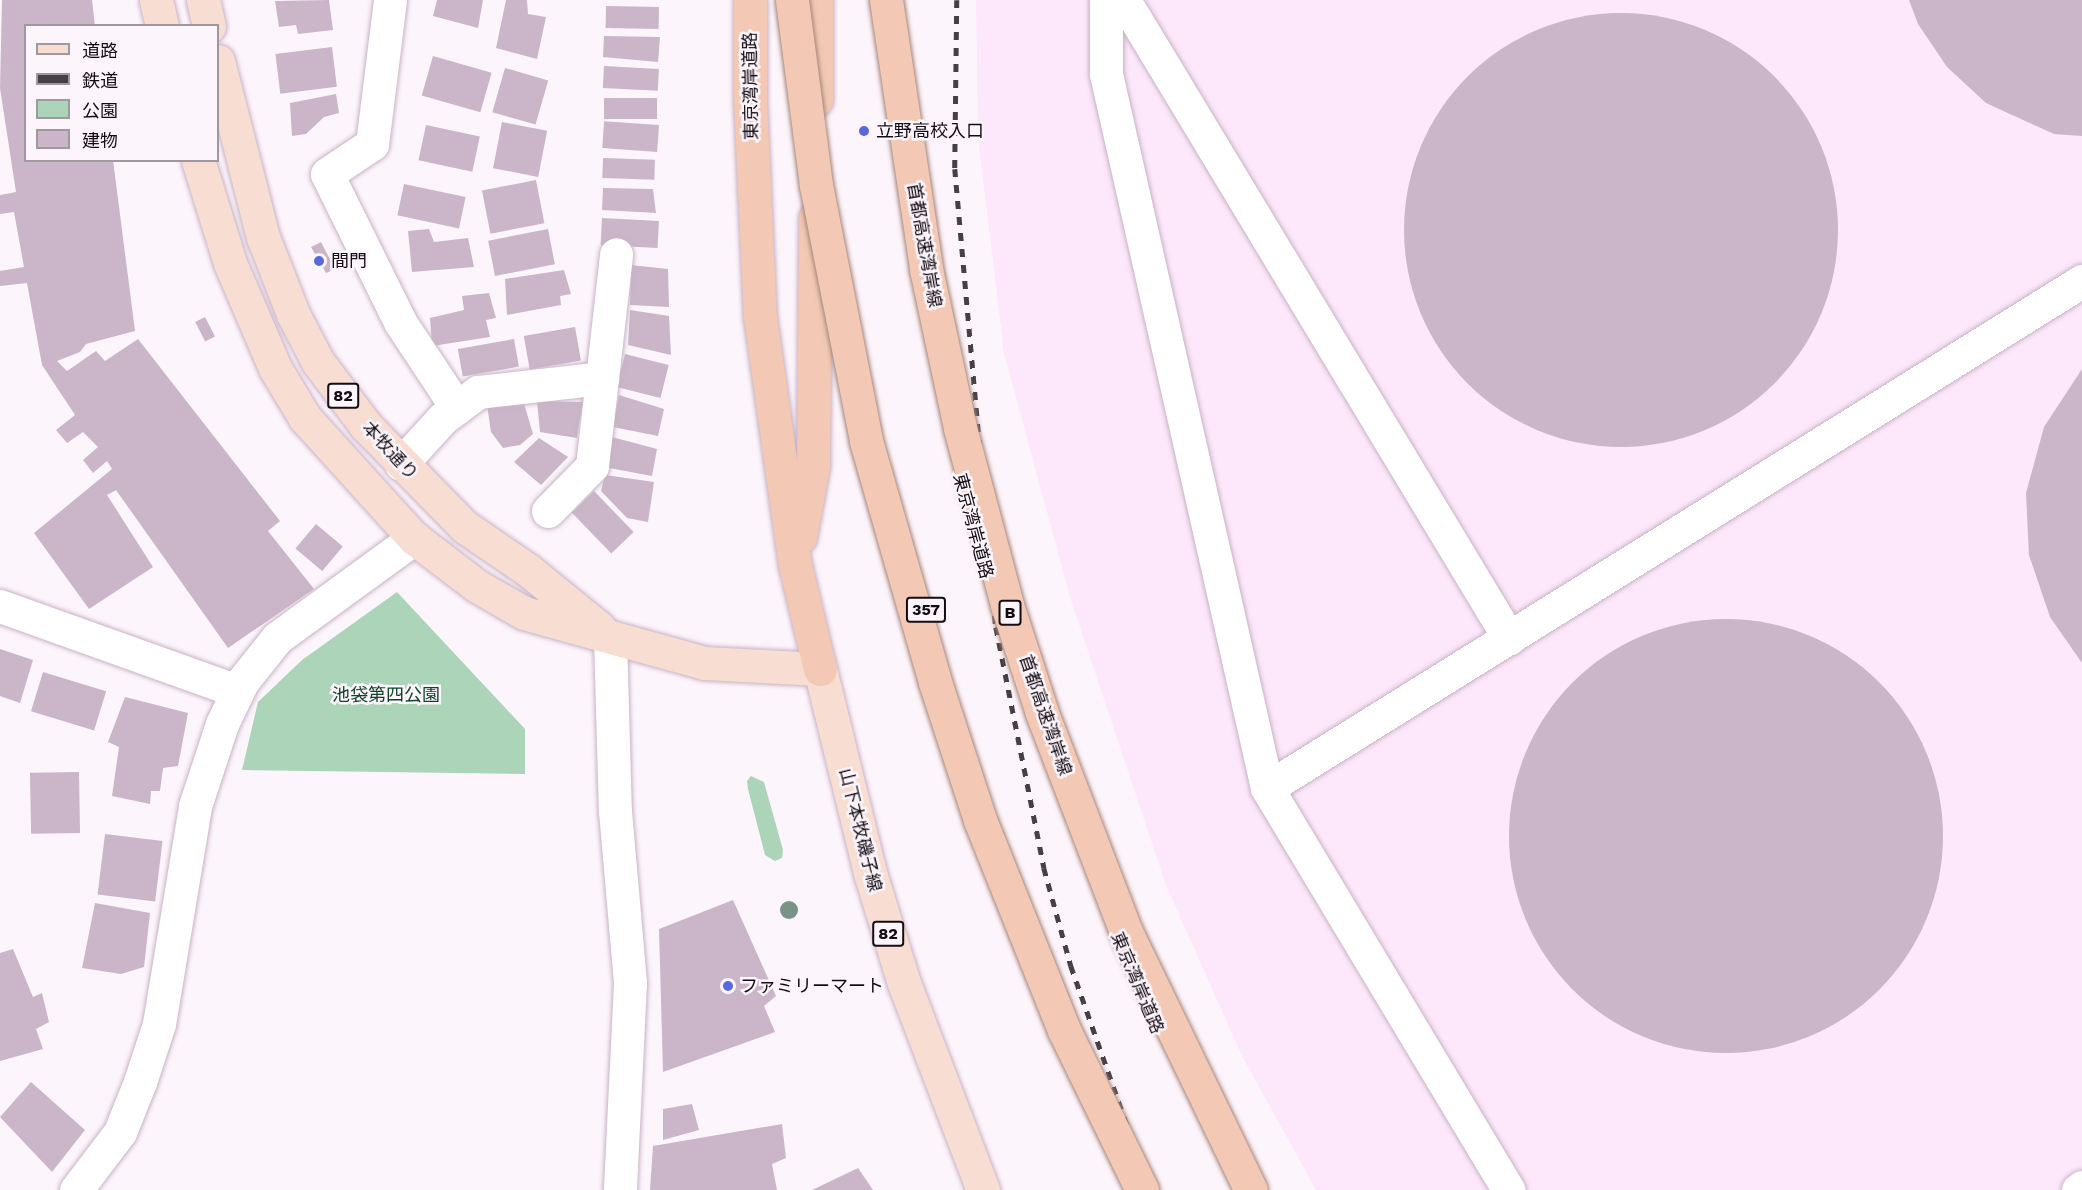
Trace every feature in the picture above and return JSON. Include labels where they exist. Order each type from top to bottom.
[{"type":"highway","name":"東京湾岸道路","points":[[750,0],[750,100],[760,317],[795,565],[820,669]]},
{"type":"highway","points":[[792,0],[816,184],[866,441],[935,682],[980,820],[1064,1030],[1142,1190]]},
{"type":"highway","name":"357","points":[[800,0],[824,185],[900,523],[991,826],[1069,1023],[1133,1162],[1150,1190]]},
{"type":"highway","name":"東京湾岸道路","points":[[795,565],[813,466],[816,0]]},
{"type":"highway","name":"東京湾岸道路","points":[[876,0],[926,324],[975,543],[1029,715],[1143,1001],[1236,1190]]},
{"type":"highway","name":"首都高速湾岸線","points":[[886,0],[926,269],[960,428],[1007,605],[1042,713],[1127,934],[1251,1190]]},
{"type":"main road","points":[[156,0],[162,24]]},
{"type":"main road","points":[[203,0],[209,24]]},
{"type":"main road","name":"本牧通り","points":[[219,65],[262,237],[292,314],[331,380],[400,464],[465,526],[528,570],[610,637]]},
{"type":"main road","name":"本牧通り","points":[[199,162],[230,263],[275,368],[305,418],[414,538],[477,586],[524,613],[704,663],[820,669]]},
{"type":"main road","name":"山下本牧磯子線","points":[[820,669],[871,876],[904,983],[983,1190]]},
{"type":"street","points":[[390,0],[372,144],[327,174],[400,322],[457,408]]},
{"type":"street","points":[[1122,9],[1509,638]]},
{"type":"street","points":[[1122,9],[1106,74],[1266,788],[1509,1190]]},
{"type":"street","points":[[548,511],[592,466],[616,254]]},
{"type":"street","points":[[1266,788],[2082,281]]},
{"type":"street","points":[[400,464],[457,408],[478,392],[602,378]]},
{"type":"street","points":[[76,1190],[120,1132],[159,1024],[195,806],[237,692],[277,638],[414,538]]},
{"type":"street","points":[[0,606],[237,692]]},
{"type":"street","points":[[610,637],[615,811],[630,983],[620,1190]]},
{"type":"street","points":[[2078,1190],[2082,1187]]},
{"type":"shaded area","points":[[976,0],[2082,0],[2082,1190],[1316,1190],[1241,1054],[1166,885],[1070,597],[1004,353],[978,137]]},
{"type":"green space","name":"池袋第四公園","points":[[397,592],[525,729],[525,774],[242,770],[258,702],[302,660]]},
{"type":"green space","points":[[751,776],[764,782],[783,850],[782,858],[775,861],[765,855],[748,789],[747,781]]},
{"type":"building","points":[[2,0],[92,0],[95,24],[24,24],[24,162],[113,162],[135,331],[86,344],[80,352],[57,361],[67,371],[96,351],[105,361],[138,339],[280,521],[268,531],[314,589],[228,648],[116,490],[107,495],[153,567],[89,609],[34,533],[112,469],[107,461],[93,473],[83,460],[98,447],[83,432],[67,443],[56,430],[75,415],[42,365],[27,283],[0,286],[0,271],[24,267],[14,212],[0,214],[0,195],[16,192],[0,88]]},
{"type":"building","points":[[329,0],[333,30],[298,34],[296,25],[279,27],[275,1]]},
{"type":"building","points":[[437,0],[483,0],[478,28],[433,16]]},
{"type":"building","points":[[506,0],[527,0],[528,14],[546,17],[537,59],[496,48]]},
{"type":"building","points":[[1909,0],[2082,0],[2082,136],[2054,134],[1986,103],[1947,67],[1918,24]]},
{"type":"building","points":[[606,6],[659,7],[659,29],[606,28]]},
{"type":"building","points":[[1621,13],[1663,17],[1704,30],[1759,62],[1789,92],[1812,128],[1829,167],[1837,209],[1838,230],[1834,272],[1821,313],[1789,368],[1759,398],[1723,421],[1684,438],[1642,446],[1621,447],[1579,443],[1538,430],[1483,398],[1453,368],[1430,332],[1413,293],[1405,251],[1404,230],[1408,188],[1421,147],[1453,92],[1483,62],[1519,39],[1558,22],[1600,14]]},
{"type":"building","points":[[604,36],[660,37],[658,62],[603,57]]},
{"type":"building","points":[[332,47],[337,87],[280,94],[275,54]]},
{"type":"building","points":[[433,56],[492,73],[480,112],[422,95]]},
{"type":"building","points":[[604,66],[659,69],[658,91],[603,88]]},
{"type":"building","points":[[505,68],[548,80],[536,125],[492,112]]},
{"type":"building","points":[[336,94],[339,113],[324,117],[306,134],[292,136],[290,103]]},
{"type":"building","points":[[604,98],[657,98],[657,119],[604,119]]},
{"type":"building","points":[[604,121],[659,125],[657,152],[602,148]]},
{"type":"building","points":[[502,122],[547,131],[538,177],[493,168]]},
{"type":"building","points":[[426,125],[480,136],[472,172],[419,160]]},
{"type":"building","points":[[603,158],[655,160],[654,180],[602,178]]},
{"type":"building","points":[[536,180],[544,223],[490,234],[482,190]]},
{"type":"building","points":[[404,184],[466,197],[459,228],[397,215]]},
{"type":"building","points":[[603,188],[653,189],[656,213],[602,210]]},
{"type":"building","points":[[602,218],[659,221],[658,248],[601,245]]},
{"type":"building","points":[[429,229],[434,242],[468,238],[474,267],[412,272],[408,231]]},
{"type":"building","points":[[548,229],[555,264],[495,276],[488,241]]},
{"type":"building","points":[[321,242],[335,269],[326,273],[311,247]]},
{"type":"building","points":[[631,265],[668,269],[669,307],[630,305]]},
{"type":"building","points":[[564,270],[571,294],[560,296],[561,305],[507,315],[505,279]]},
{"type":"building","points":[[489,293],[496,318],[486,320],[490,337],[432,346],[430,318],[464,310],[462,296]]},
{"type":"building","points":[[630,310],[669,316],[671,355],[628,345]]},
{"type":"building","points":[[205,317],[215,337],[205,342],[195,322]]},
{"type":"building","points":[[575,327],[581,360],[530,370],[524,336]]},
{"type":"building","points":[[514,339],[519,367],[463,376],[458,349]]},
{"type":"building","points":[[625,354],[669,365],[660,398],[617,387]]},
{"type":"building","points":[[2082,369],[2082,663],[2050,617],[2029,555],[2026,493],[2044,427]]},
{"type":"building","points":[[619,395],[664,409],[658,436],[613,427]]},
{"type":"building","points":[[523,400],[533,434],[520,445],[503,448],[491,432],[487,405]]},
{"type":"building","points":[[537,401],[583,402],[577,438],[540,432]]},
{"type":"building","points":[[612,437],[657,449],[652,476],[604,467]]},
{"type":"building","points":[[539,438],[568,457],[541,485],[514,462]]},
{"type":"building","points":[[605,475],[654,482],[648,522],[627,518],[601,491]]},
{"type":"building","points":[[594,491],[634,532],[611,554],[572,513]]},
{"type":"building","points":[[316,524],[343,546],[322,571],[295,549]]},
{"type":"building","points":[[1726,619],[1768,623],[1809,636],[1864,668],[1894,698],[1917,734],[1934,773],[1942,815],[1943,836],[1939,878],[1926,919],[1894,974],[1864,1004],[1828,1027],[1789,1044],[1747,1052],[1726,1053],[1684,1049],[1643,1036],[1588,1004],[1558,974],[1535,938],[1518,899],[1510,857],[1509,836],[1513,794],[1526,753],[1558,698],[1588,668],[1624,645],[1663,628],[1705,620]]},
{"type":"building","points":[[0,649],[33,660],[20,703],[0,696]]},
{"type":"building","points":[[43,672],[106,691],[94,731],[31,711]]},
{"type":"building","points":[[125,697],[188,713],[178,766],[163,768],[160,791],[151,791],[150,804],[112,796],[119,747],[108,742]]},
{"type":"building","points":[[79,772],[80,833],[31,834],[30,773]]},
{"type":"building","points":[[105,834],[163,841],[155,902],[98,895]]},
{"type":"building","points":[[733,900],[776,996],[764,1006],[775,1032],[663,1072],[659,929]]},
{"type":"building","points":[[95,903],[150,913],[144,967],[121,974],[82,968]]},
{"type":"building","points":[[13,949],[33,997],[42,993],[49,1022],[36,1029],[43,1049],[0,1061],[0,953]]},
{"type":"building","points":[[31,1082],[85,1130],[52,1172],[0,1117]]},
{"type":"building","points":[[692,1104],[699,1130],[663,1140],[663,1109]]},
{"type":"building","points":[[782,1124],[786,1158],[772,1164],[777,1190],[650,1190],[653,1146]]},
{"type":"building","points":[[858,1168],[873,1190],[812,1190]]},
{"type":"railway","points":[[957,0],[955,169],[996,627],[1044,868],[1071,966],[1150,1190]]},
{"type":"place","name":"立野高校入口","points":[[864,131]]},
{"type":"place","name":"間門","points":[[319,261]]},
{"type":"place","name":"ファミリーマート","points":[[728,986]]}]
